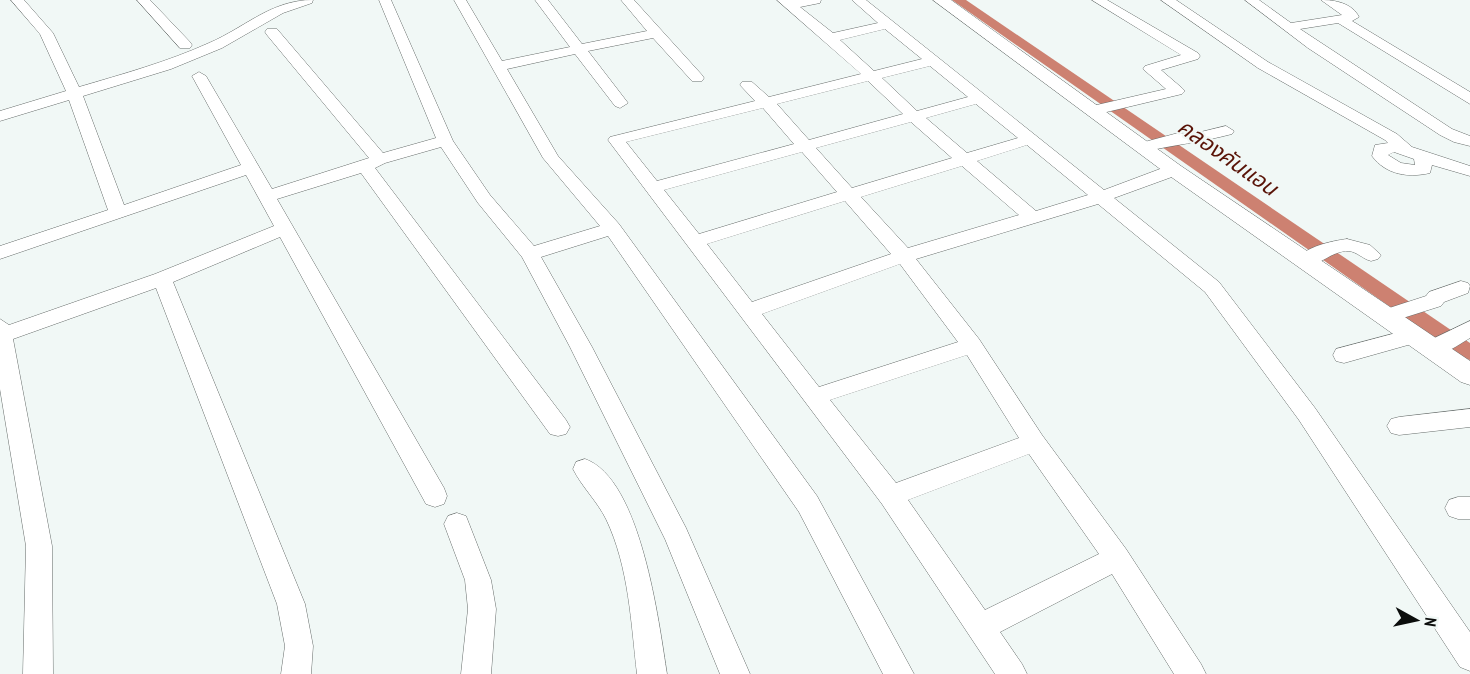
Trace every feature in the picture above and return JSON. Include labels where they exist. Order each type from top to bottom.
[{"type":"street","points":[[17,0],[46,33],[75,94],[118,213]]},
{"type":"street","points":[[143,0],[185,45]]},
{"type":"street","points":[[0,116],[166,66],[218,45],[278,10],[308,0]]},
{"type":"street","points":[[385,0],[445,141],[484,199],[530,254],[580,347],[677,536],[735,674]]},
{"type":"street","points":[[460,0],[551,158],[612,228],[808,504],[899,674]]},
{"type":"street","points":[[541,0],[620,103]]},
{"type":"street","points":[[627,0],[698,78]]},
{"type":"street","points":[[786,2],[815,0]]},
{"type":"street","points":[[858,0],[1212,287],[1307,414],[1470,657]]},
{"type":"street","points":[[941,0],[1100,109],[1147,145],[1174,170],[1393,314],[1415,336],[1438,345],[1470,375]]},
{"type":"street","points":[[1098,0],[1193,56],[1150,69],[1177,91],[1100,109]]},
{"type":"street","points":[[1251,0],[1446,132],[1470,141]]},
{"type":"street","points":[[1288,27],[1352,17],[1351,14],[1327,0]]},
{"type":"street","points":[[786,2],[830,38],[915,117],[1032,217]]},
{"type":"street","points":[[1165,3],[1257,66],[1422,164],[1470,183]]},
{"type":"street","points":[[1340,20],[1470,99]]},
{"type":"street","points":[[830,38],[889,24]]},
{"type":"street","points":[[272,32],[372,163],[558,427]]},
{"type":"street","points":[[498,66],[656,33]]},
{"type":"street","points":[[933,61],[616,140],[651,188],[750,310],[891,496],[1012,674]]},
{"type":"street","points":[[199,76],[435,496]]},
{"type":"street","points":[[747,84],[766,102],[904,256],[972,345],[1034,442],[1117,558],[1191,674]]},
{"type":"street","points":[[651,188],[978,99]]},
{"type":"street","points":[[1147,145],[1178,138],[1192,139],[1226,130]]},
{"type":"street","points":[[696,241],[1031,139]]},
{"type":"street","points":[[265,197],[445,141]]},
{"type":"street","points":[[1398,148],[1381,149],[1380,156],[1386,162],[1401,169],[1422,164],[1470,171]]},
{"type":"street","points":[[0,253],[249,168]]},
{"type":"street","points":[[750,310],[904,256],[1101,197],[1174,170]]},
{"type":"street","points":[[530,254],[612,228]]},
{"type":"street","points":[[38,674],[39,546],[1,331],[162,279],[284,229]]},
{"type":"street","points":[[1311,258],[1336,247],[1356,244],[1371,255]]},
{"type":"street","points":[[162,279],[291,604],[299,646],[296,674]]},
{"type":"street","points":[[1393,314],[1424,306],[1434,301],[1436,297],[1461,288]]},
{"type":"street","points":[[1438,345],[1468,330]]},
{"type":"street","points":[[1344,355],[1415,336]]},
{"type":"street","points":[[814,397],[972,345]]},
{"type":"street","points":[[1399,426],[1470,418]]},
{"type":"street","points":[[891,496],[1034,442]]},
{"type":"street","points":[[585,469],[608,498],[631,548],[644,610],[652,674]]},
{"type":"street","points":[[457,524],[478,580],[482,609],[476,674]]},
{"type":"street","points":[[980,627],[1117,558]]},
{"type":"waterway","name":"คลองคันแอน","points":[[958,0],[1470,353]]}]
